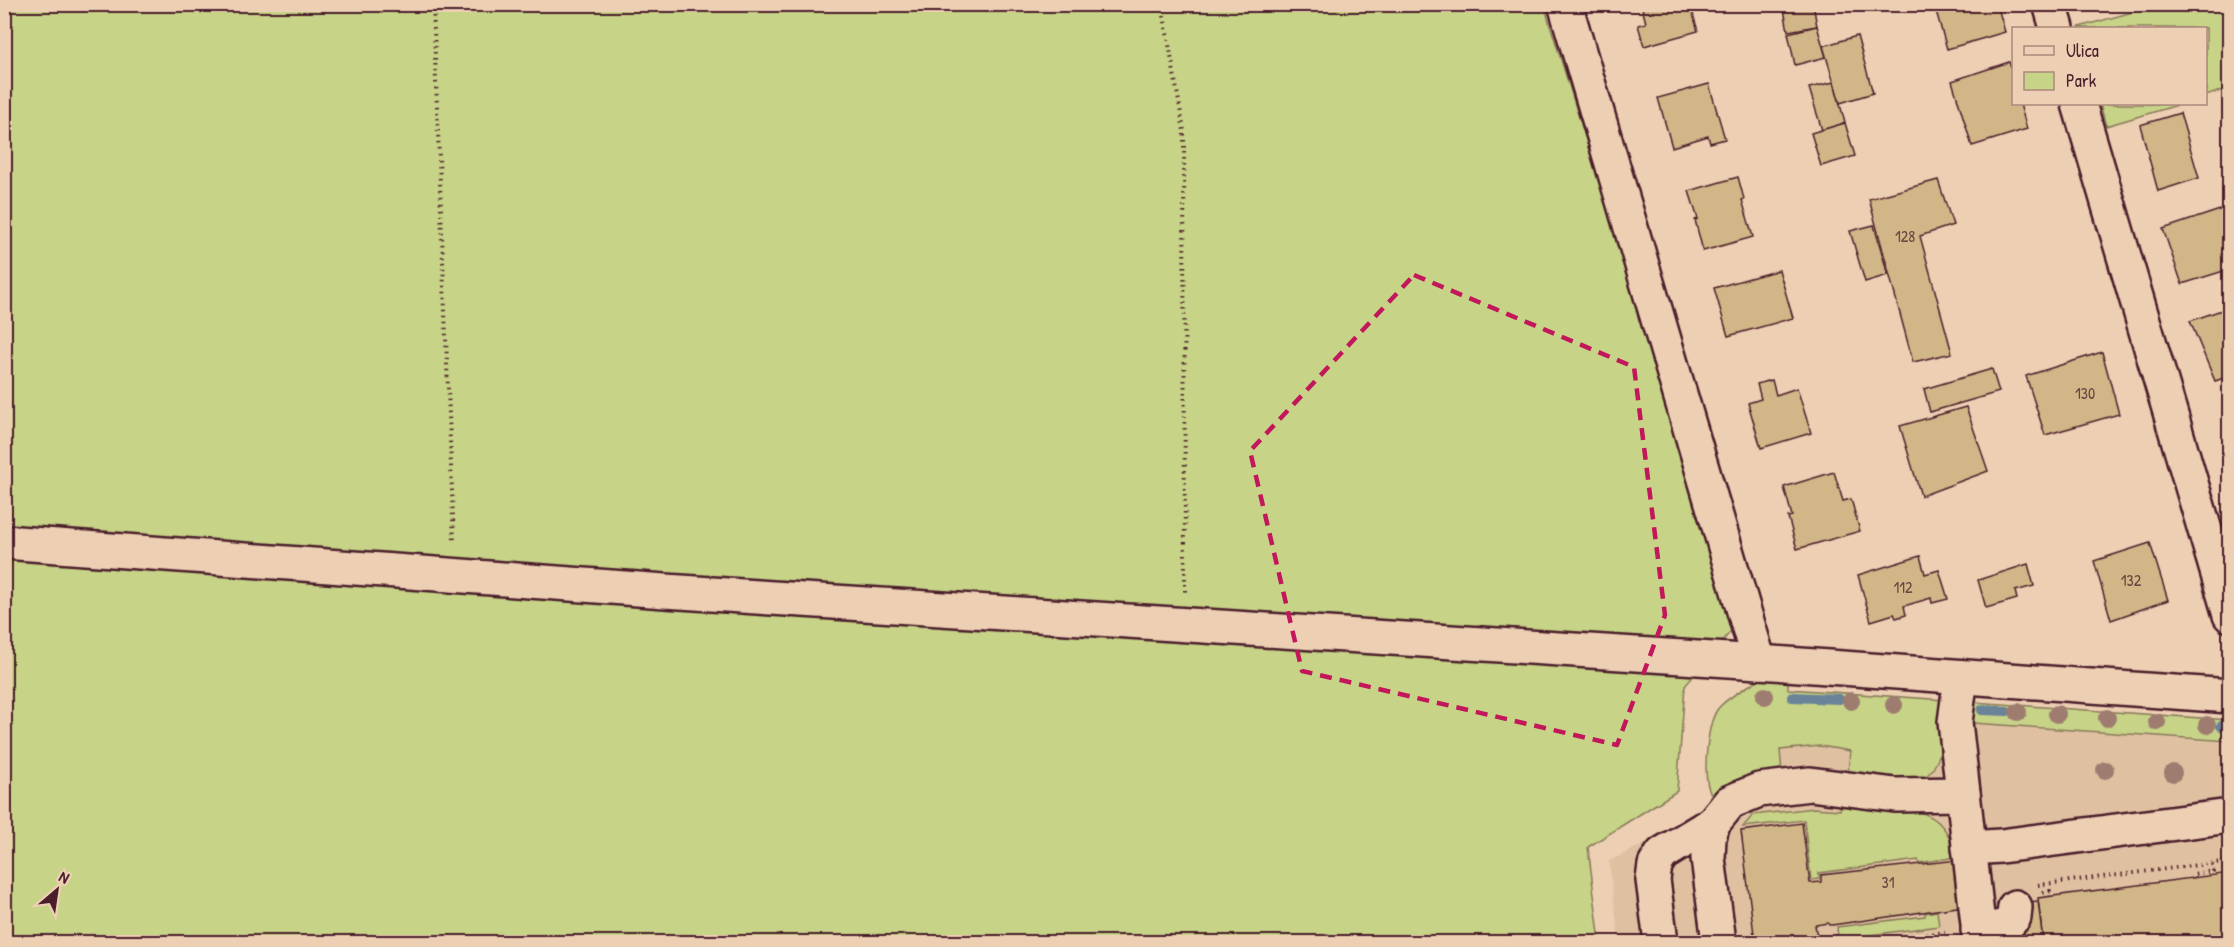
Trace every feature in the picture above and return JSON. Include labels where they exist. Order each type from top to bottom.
[{"type":"street","points":[[1565,4],[1759,662]]},
{"type":"street","points":[[2050,4],[2057,27]]},
{"type":"street","points":[[2079,105],[2229,615]]},
{"type":"street","points":[[4,542],[665,591],[1759,662],[2229,696]]},
{"type":"street","points":[[1961,677],[1955,722],[1979,932],[2005,927],[2014,917],[2023,897]]},
{"type":"street","points":[[1661,942],[1653,880],[1654,869],[1662,855],[1703,840],[1724,808],[1739,797],[1759,790],[1822,784],[1895,795],[1963,794]]},
{"type":"street","points":[[1970,848],[2001,846],[2229,816]]},
{"type":"street","points":[[1703,840],[1719,942]]},
{"type":"path","points":[[433,4],[455,575]]},
{"type":"path","points":[[1162,4],[1184,131],[1185,625]]},
{"type":"path","points":[[2023,897],[2036,885],[2229,861]]},
{"type":"path","points":[[2193,878],[2193,874],[2213,871],[2212,863]]},
{"type":"path","points":[[2045,892],[2050,891],[2050,897]]},
{"type":"path","points":[[1879,942],[1939,934],[1979,932]]},
{"type":"highlighted area","points":[[1414,275],[1634,367],[1665,615],[1617,745],[1302,671],[1250,451]]},
{"type":"shaded area","points":[[1838,713],[2229,741],[2229,942],[1619,942],[1609,861],[1692,821],[1711,796],[1711,781]]},
{"type":"green space","points":[[2161,4],[2229,5],[2229,88],[2207,96],[2207,27],[2079,27]]},
{"type":"green space","points":[[5,5],[1544,5],[1730,603],[1731,631],[1685,686],[1677,791],[1588,847],[1600,942],[5,942]]},
{"type":"green space","points":[[2100,105],[2178,105],[2106,126]]},
{"type":"green space","points":[[1763,677],[1788,680],[1788,689],[1945,700],[1943,737],[1937,762],[1921,779],[1902,782],[1848,773],[1850,751],[1820,746],[1780,750],[1782,773],[1731,783],[1712,796],[1706,766],[1713,718],[1721,705]]},
{"type":"green space","points":[[1973,702],[2229,720],[2229,741],[1973,723]]},
{"type":"green space","points":[[1842,800],[1908,809],[1932,817],[1946,831],[1957,857],[1819,873],[1819,879],[1811,880],[1804,820],[1743,827],[1753,815],[1814,808],[1840,810]]},
{"type":"green space","points":[[1937,911],[1939,926],[1838,939],[1837,927],[1925,916],[1925,913]]},
{"type":"building","points":[[1641,4],[1690,4],[1698,31],[1644,46],[1638,25],[1646,23]]},
{"type":"building","points":[[1783,4],[1813,4],[1817,26],[1788,31]]},
{"type":"building","points":[[1934,4],[1997,4],[2005,32],[1947,49]]},
{"type":"building","points":[[1817,26],[1826,57],[1795,65],[1788,33]]},
{"type":"building","points":[[1857,36],[1873,93],[1840,103],[1823,46]]},
{"type":"building","points":[[2009,62],[2012,71],[2012,105],[2020,105],[2027,129],[1972,146],[1952,81]]},
{"type":"building","points":[[1834,82],[1845,123],[1822,130],[1809,88]]},
{"type":"building","points":[[1709,84],[1725,139],[1710,143],[1708,136],[1672,147],[1658,98]]},
{"type":"building","points":[[2180,113],[2199,178],[2158,191],[2140,125]]},
{"type":"building","points":[[1845,123],[1855,156],[1821,166],[1811,133]]},
{"type":"building","points":[[1738,177],[1753,237],[1703,251],[1695,220],[1698,219],[1689,191]]},
{"type":"building","points":[[1938,180],[1953,225],[1920,236],[1952,353],[1913,362],[1869,199]]},
{"type":"building","points":[[2223,209],[2230,230],[2230,269],[2182,284],[2163,229]]},
{"type":"building","points":[[1874,225],[1888,275],[1865,282],[1850,231]]},
{"type":"building","points":[[1779,270],[1793,318],[1728,336],[1714,288]]},
{"type":"building","points":[[2230,307],[2230,376],[2215,381],[2190,321]]},
{"type":"building","points":[[2102,352],[2119,414],[2045,435],[2026,376]]},
{"type":"building","points":[[1992,369],[1999,392],[1930,412],[1924,389]]},
{"type":"building","points":[[1772,380],[1776,395],[1797,388],[1811,433],[1761,448],[1748,403],[1761,399],[1757,384]]},
{"type":"building","points":[[1966,407],[1988,471],[1921,496],[1900,426]]},
{"type":"building","points":[[1834,472],[1843,501],[1851,499],[1860,531],[1797,549],[1788,517],[1792,516],[1784,487]]},
{"type":"building","points":[[2150,543],[2168,600],[2111,620],[2094,561]]},
{"type":"building","points":[[1920,556],[1925,574],[1939,570],[1948,599],[1932,603],[1931,598],[1904,606],[1906,615],[1896,618],[1894,614],[1871,621],[1858,575]]},
{"type":"building","points":[[2028,564],[2034,586],[2015,591],[2017,599],[1986,608],[1978,580]]},
{"type":"building","points":[[1802,823],[1810,883],[1821,882],[1821,875],[1958,860],[1964,906],[1832,925],[1828,923],[1815,925],[1818,942],[1755,942],[1741,831]]},
{"type":"building","points":[[2230,873],[2230,935],[2175,942],[2043,942],[2038,898]]},
{"type":"building","points":[[2038,901],[2043,942],[2025,942],[2019,903]]},
{"type":"waterway","points":[[1792,697],[1839,699]]},
{"type":"waterway","points":[[1982,710],[2007,711]]},
{"type":"waterway","points":[[2221,726],[2230,727]]}]
